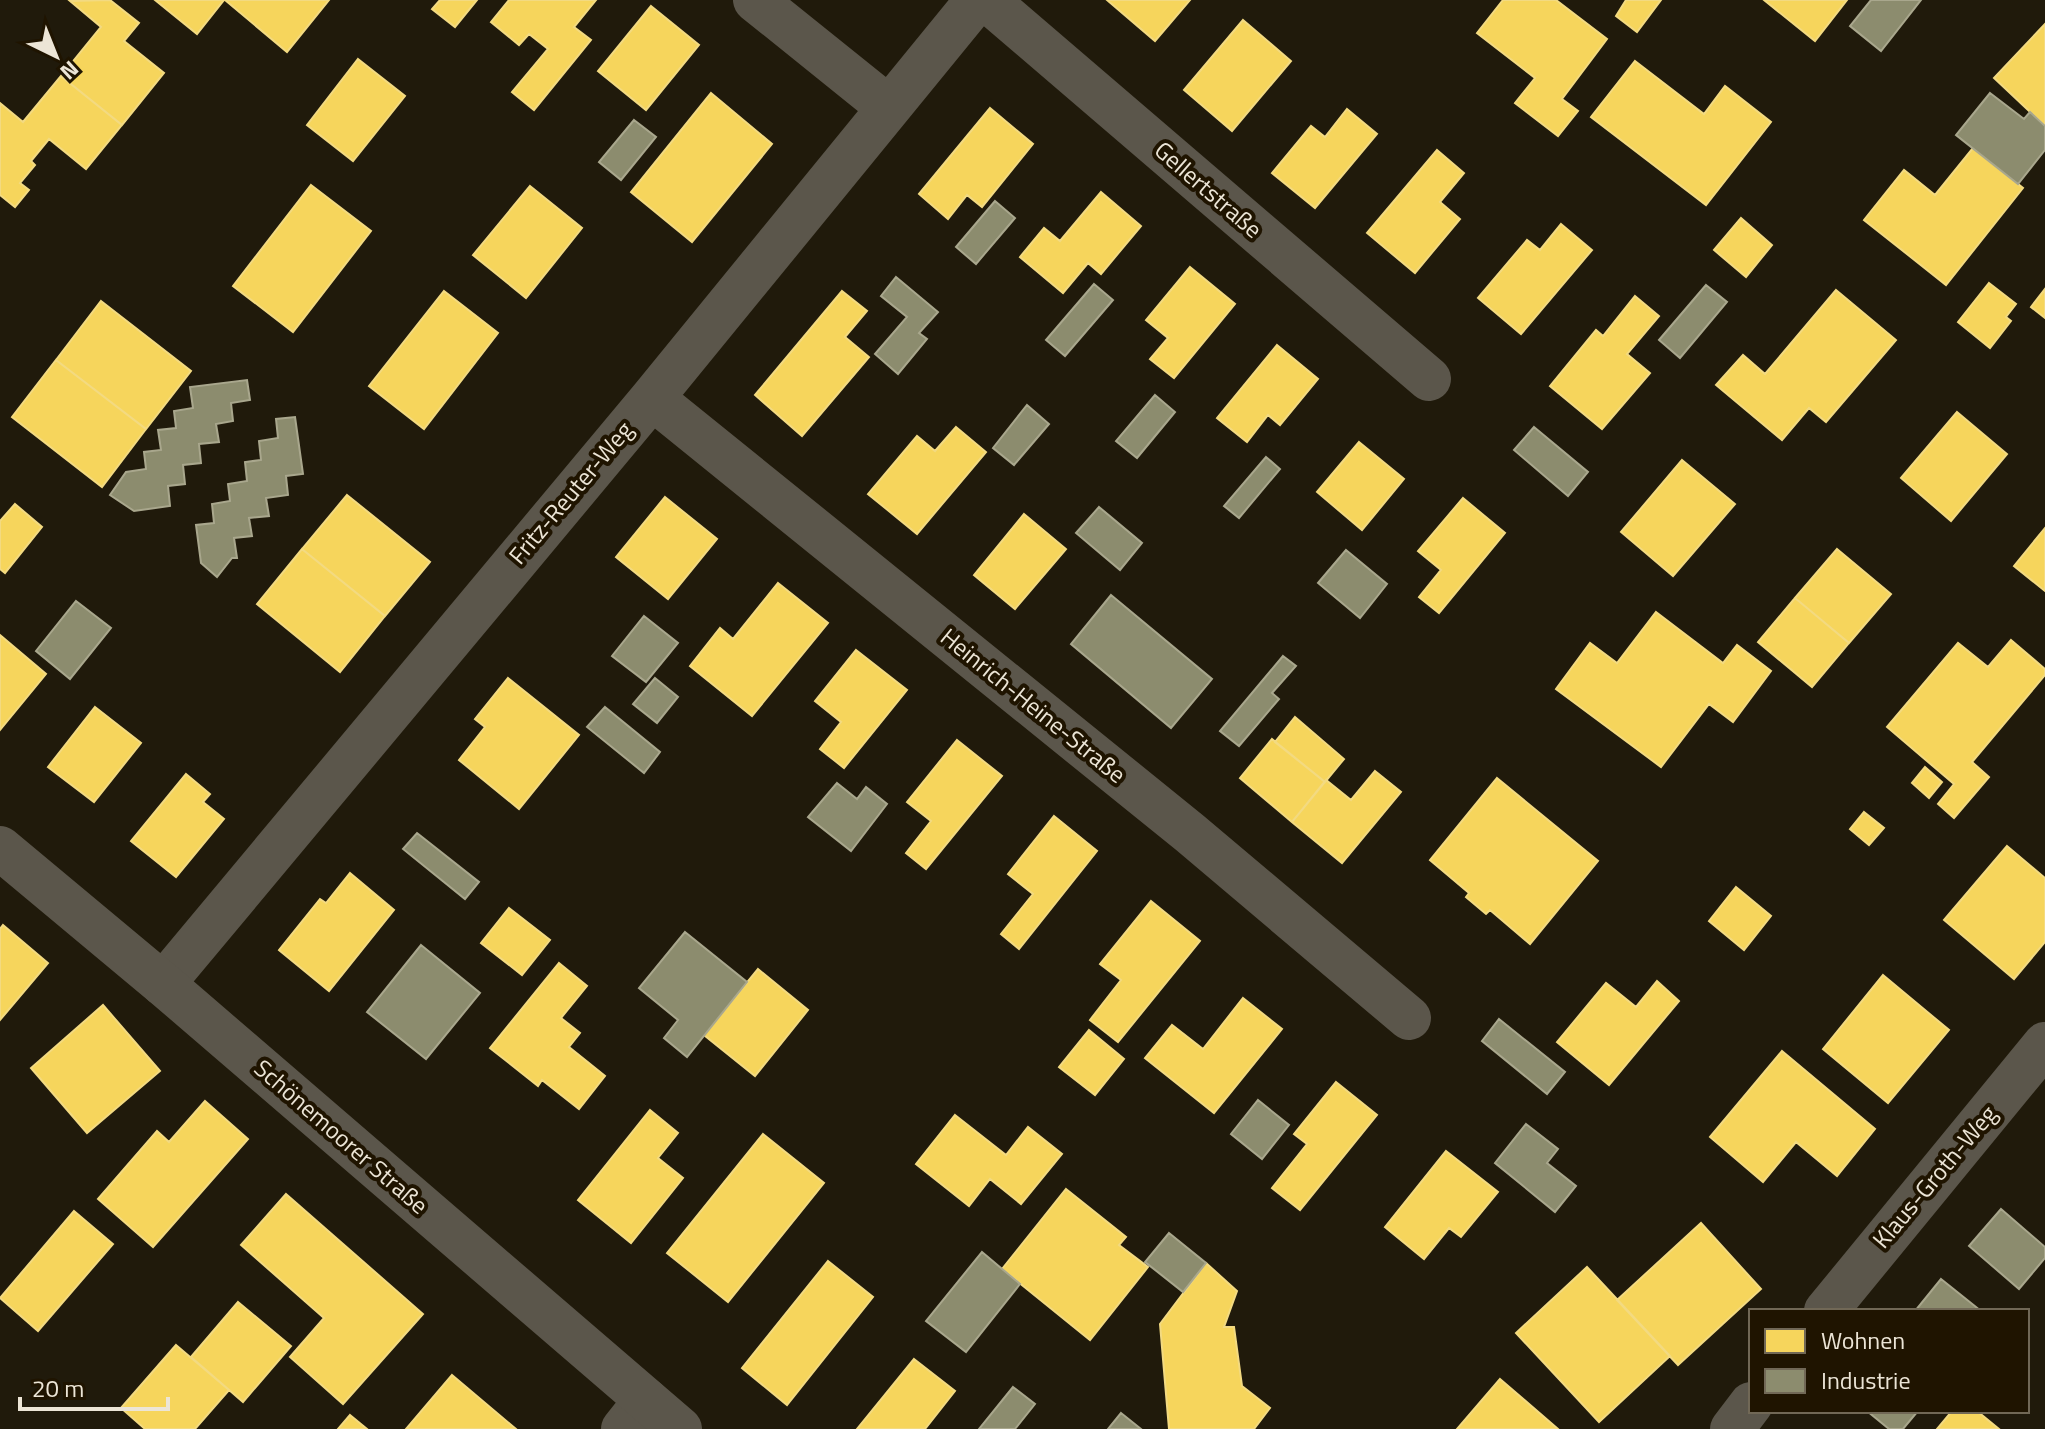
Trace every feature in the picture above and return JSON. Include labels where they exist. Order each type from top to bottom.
[{"type":"street","points":[[755,0],[888,107]]},
{"type":"street","name":"Fritz-Reuter-Weg","points":[[163,984],[652,398],[977,0]]},
{"type":"street","name":"Gellertstraße","points":[[987,0],[1429,379]]},
{"type":"street","name":"Heinrich-Heine-Straße","points":[[652,398],[1190,833],[1409,1018]]},
{"type":"street","name":"Schönemoorer Straße","points":[[0,848],[163,984],[634,1415],[680,1429]]},
{"type":"street","name":"Klaus-Groth-Weg","points":[[1828,1309],[2045,1044]]},
{"type":"street","points":[[1732,1429],[1749,1407]]},
{"type":"building: Wohnen","points":[[110,0],[139,23],[124,41],[164,73],[122,125],[61,76],[101,27],[70,1]]},
{"type":"building: Wohnen","points":[[155,0],[224,0],[197,34]]},
{"type":"building: Wohnen","points":[[225,0],[329,0],[287,52]]},
{"type":"building: Wohnen","points":[[440,0],[477,0],[455,27],[432,9]]},
{"type":"building: Wohnen","points":[[509,0],[596,0],[574,27],[591,40],[534,110],[512,92],[548,49],[529,34],[519,45],[491,22]]},
{"type":"building: Wohnen","points":[[1107,0],[1190,0],[1155,41]]},
{"type":"building: Wohnen","points":[[1503,0],[1556,0],[1607,39],[1562,99],[1578,111],[1558,136],[1515,103],[1535,78],[1477,33]]},
{"type":"building: Wohnen","points":[[1626,0],[1661,0],[1637,32],[1616,16]]},
{"type":"building: Wohnen","points":[[1764,0],[1847,0],[1815,41]]},
{"type":"building: Wohnen","points":[[651,6],[699,45],[646,110],[598,71]]},
{"type":"building: Wohnen","points":[[1243,20],[1291,61],[1232,131],[1184,90]]},
{"type":"building: Wohnen","points":[[2045,24],[2045,126],[1994,78]]},
{"type":"building: Wohnen","points":[[358,59],[405,96],[353,161],[307,125]]},
{"type":"building: Wohnen","points":[[1635,61],[1704,114],[1725,86],[1771,122],[1706,205],[1591,117]]},
{"type":"building: Wohnen","points":[[61,76],[122,125],[86,169],[49,139],[31,161],[35,165],[20,183],[29,190],[15,207],[0,195],[0,103],[23,122]]},
{"type":"building: Wohnen","points":[[711,93],[772,144],[692,242],[631,192]]},
{"type":"building: Wohnen","points":[[990,108],[1033,144],[982,207],[967,195],[948,219],[919,194]]},
{"type":"building: Wohnen","points":[[1347,109],[1377,134],[1315,208],[1272,173],[1311,126],[1325,137]]},
{"type":"building: Wohnen","points":[[1973,148],[2023,188],[1946,285],[1864,220],[1904,170],[1935,195]]},
{"type":"building: Wohnen","points":[[1437,150],[1464,173],[1440,202],[1460,219],[1415,273],[1367,233]]},
{"type":"building: Wohnen","points":[[311,185],[371,231],[293,332],[233,286]]},
{"type":"building: Wohnen","points":[[530,186],[582,228],[526,298],[473,255]]},
{"type":"building: Wohnen","points":[[1101,192],[1141,226],[1101,274],[1088,263],[1063,293],[1020,257],[1044,228],[1060,241]]},
{"type":"building: Wohnen","points":[[1741,218],[1772,245],[1746,277],[1714,250]]},
{"type":"building: Wohnen","points":[[1561,224],[1592,250],[1521,334],[1478,298],[1527,240],[1540,250]]},
{"type":"building: Wohnen","points":[[1190,267],[1235,304],[1174,378],[1150,359],[1168,338],[1146,320]]},
{"type":"building: Wohnen","points":[[1989,283],[2016,304],[2006,317],[2011,321],[1990,348],[1958,322]]},
{"type":"building: Wohnen","points":[[2045,289],[2045,318],[2031,307]]},
{"type":"building: Wohnen","points":[[1836,290],[1896,340],[1826,422],[1809,408],[1782,440],[1716,385],[1743,355],[1765,374]]},
{"type":"building: Wohnen","points":[[444,291],[498,333],[424,429],[369,386]]},
{"type":"building: Wohnen","points":[[842,291],[867,311],[845,337],[869,357],[802,436],[755,395]]},
{"type":"building: Wohnen","points":[[1635,296],[1659,316],[1627,354],[1650,373],[1602,429],[1550,386],[1596,330],[1603,336]]},
{"type":"building: Wohnen","points":[[101,301],[191,371],[146,429],[56,360]]},
{"type":"building: Wohnen","points":[[1277,345],[1318,379],[1280,425],[1268,415],[1247,442],[1217,418]]},
{"type":"building: Wohnen","points":[[56,360],[146,429],[102,487],[12,417]]},
{"type":"building: Wohnen","points":[[1957,412],[2007,454],[1951,521],[1901,478]]},
{"type":"building: Wohnen","points":[[956,427],[986,452],[917,534],[868,494],[917,436],[935,451]]},
{"type":"building: Wohnen","points":[[1359,442],[1404,479],[1362,530],[1317,492]]},
{"type":"building: Wohnen","points":[[1682,460],[1735,504],[1673,576],[1621,532]]},
{"type":"building: Wohnen","points":[[347,495],[430,562],[385,616],[302,549]]},
{"type":"building: Wohnen","points":[[665,497],[717,539],[668,599],[616,557]]},
{"type":"building: Wohnen","points":[[1463,498],[1505,533],[1439,613],[1419,597],[1441,570],[1418,551]]},
{"type":"building: Wohnen","points":[[15,504],[42,527],[5,573],[0,569],[0,521]]},
{"type":"building: Wohnen","points":[[1024,514],[1066,549],[1015,609],[974,575]]},
{"type":"building: Wohnen","points":[[2045,528],[2045,591],[2014,566]]},
{"type":"building: Wohnen","points":[[302,549],[385,616],[340,672],[257,604]]},
{"type":"building: Wohnen","points":[[1837,549],[1891,594],[1849,643],[1795,598]]},
{"type":"building: Wohnen","points":[[778,583],[828,623],[752,716],[690,666],[720,628],[733,639]]},
{"type":"building: Wohnen","points":[[1795,598],[1849,643],[1812,687],[1758,642]]},
{"type":"building: Wohnen","points":[[1656,612],[1723,663],[1737,645],[1771,671],[1733,722],[1709,704],[1661,767],[1556,689],[1590,643],[1617,663]]},
{"type":"building: Wohnen","points":[[0,635],[46,674],[0,730]]},
{"type":"building: Wohnen","points":[[2011,640],[2045,669],[2045,675],[1972,762],[1989,777],[1954,818],[1938,804],[1954,784],[1887,727],[1958,643],[1988,667]]},
{"type":"building: Wohnen","points":[[856,650],[907,690],[844,768],[820,749],[841,722],[815,701]]},
{"type":"building: Wohnen","points":[[508,678],[579,735],[519,809],[459,760],[485,727],[475,719]]},
{"type":"building: Wohnen","points":[[95,707],[141,743],[94,802],[48,767]]},
{"type":"building: Wohnen","points":[[1295,717],[1344,759],[1325,782],[1275,742]]},
{"type":"building: Wohnen","points":[[1272,739],[1325,782],[1292,822],[1240,778]]},
{"type":"building: Wohnen","points":[[957,740],[1002,776],[926,869],[906,853],[931,821],[907,802]]},
{"type":"building: Wohnen","points":[[1925,767],[1942,782],[1929,798],[1912,783]]},
{"type":"building: Wohnen","points":[[1375,771],[1401,792],[1342,863],[1292,822],[1326,780],[1351,800]]},
{"type":"building: Wohnen","points":[[186,774],[210,794],[203,802],[224,819],[176,877],[131,841]]},
{"type":"building: Wohnen","points":[[1497,778],[1598,861],[1530,944],[1490,910],[1486,914],[1466,897],[1469,893],[1430,860]]},
{"type":"building: Wohnen","points":[[1864,812],[1884,828],[1869,845],[1850,829]]},
{"type":"building: Wohnen","points":[[1054,816],[1097,851],[1019,949],[1001,934],[1033,894],[1008,874]]},
{"type":"building: Wohnen","points":[[2007,846],[2045,878],[2045,942],[2014,979],[1944,920]]},
{"type":"building: Wohnen","points":[[350,873],[394,910],[329,991],[279,950],[320,899],[326,903]]},
{"type":"building: Wohnen","points":[[1736,887],[1771,916],[1744,950],[1709,921]]},
{"type":"building: Wohnen","points":[[1151,901],[1200,941],[1118,1042],[1090,1020],[1121,980],[1100,964]]},
{"type":"building: Wohnen","points":[[509,908],[550,940],[522,975],[481,943]]},
{"type":"building: Wohnen","points":[[3,925],[48,963],[0,1020],[0,929]]},
{"type":"building: Wohnen","points":[[559,963],[587,986],[561,1018],[580,1033],[569,1047],[605,1076],[579,1109],[542,1080],[538,1086],[490,1048]]},
{"type":"building: Wohnen","points":[[758,969],[808,1010],[755,1076],[704,1035]]},
{"type":"building: Wohnen","points":[[1883,975],[1949,1030],[1888,1103],[1823,1049]]},
{"type":"building: Wohnen","points":[[1657,981],[1679,1001],[1609,1085],[1557,1042],[1606,983],[1636,1007]]},
{"type":"building: Wohnen","points":[[1243,998],[1282,1029],[1214,1113],[1145,1058],[1172,1025],[1203,1049]]},
{"type":"building: Wohnen","points":[[103,1005],[160,1071],[87,1133],[31,1068]]},
{"type":"building: Wohnen","points":[[1089,1030],[1124,1059],[1095,1095],[1059,1067]]},
{"type":"building: Wohnen","points":[[1782,1051],[1875,1129],[1837,1176],[1796,1142],[1763,1182],[1710,1137]]},
{"type":"building: Wohnen","points":[[1336,1082],[1377,1115],[1300,1210],[1272,1188],[1307,1144],[1294,1134]]},
{"type":"building: Wohnen","points":[[205,1101],[248,1139],[153,1247],[98,1199],[157,1131],[169,1142]]},
{"type":"building: Wohnen","points":[[650,1110],[678,1133],[658,1158],[683,1178],[631,1243],[578,1200]]},
{"type":"building: Wohnen","points":[[955,1115],[1006,1155],[1028,1127],[1062,1154],[1021,1204],[990,1179],[969,1206],[916,1164]]},
{"type":"building: Wohnen","points":[[763,1134],[824,1183],[728,1302],[667,1253]]},
{"type":"building: Wohnen","points":[[1446,1151],[1498,1192],[1461,1237],[1449,1228],[1424,1259],[1385,1227]]},
{"type":"building: Wohnen","points":[[1066,1189],[1126,1237],[1119,1245],[1148,1267],[1090,1340],[1002,1269]]},
{"type":"building: Wohnen","points":[[286,1194],[423,1314],[343,1404],[290,1357],[324,1318],[241,1245]]},
{"type":"building: Wohnen","points":[[74,1211],[113,1244],[38,1331],[0,1298]]},
{"type":"building: Wohnen","points":[[1701,1223],[1761,1289],[1678,1365],[1617,1300]]},
{"type":"building: Wohnen","points":[[828,1261],[873,1297],[787,1405],[742,1368]]},
{"type":"building: Wohnen","points":[[1206,1263],[1237,1291],[1224,1327],[1234,1327],[1242,1386],[1270,1408],[1254,1429],[1169,1429],[1160,1324]]},
{"type":"building: Wohnen","points":[[1587,1267],[1670,1356],[1599,1422],[1516,1333]]},
{"type":"building: Wohnen","points":[[238,1302],[291,1346],[243,1402],[191,1357]]},
{"type":"building: Wohnen","points":[[176,1345],[229,1390],[195,1429],[145,1429],[121,1408]]},
{"type":"building: Wohnen","points":[[914,1359],[955,1391],[925,1429],[857,1429]]},
{"type":"building: Wohnen","points":[[452,1375],[516,1429],[406,1429]]},
{"type":"building: Wohnen","points":[[1500,1379],[1558,1429],[1457,1429]]},
{"type":"building: Wohnen","points":[[1950,1413],[1979,1413],[1999,1429],[1937,1429]]},
{"type":"building: Wohnen","points":[[350,1415],[367,1429],[338,1429]]},
{"type":"building: Industrie","points":[[1871,0],[1921,0],[1881,51],[1850,26]]},
{"type":"building: Industrie","points":[[1990,93],[2024,119],[2030,112],[2045,126],[2045,150],[2018,184],[1956,135]]},
{"type":"building: Industrie","points":[[634,120],[656,137],[621,180],[599,162]]},
{"type":"building: Industrie","points":[[995,201],[1015,218],[976,264],[956,247]]},
{"type":"building: Industrie","points":[[896,277],[938,312],[919,333],[927,339],[898,374],[875,354],[907,317],[881,296]]},
{"type":"building: Industrie","points":[[1094,284],[1113,300],[1065,356],[1046,340]]},
{"type":"building: Industrie","points":[[1706,285],[1727,302],[1680,358],[1659,340]]},
{"type":"building: Industrie","points":[[247,380],[250,400],[231,403],[233,421],[216,424],[219,442],[199,444],[201,463],[183,465],[185,484],[168,486],[170,506],[134,511],[110,495],[126,472],[146,469],[144,452],[161,450],[158,430],[176,428],[174,411],[193,408],[190,387]]},
{"type":"building: Industrie","points":[[1155,395],[1175,412],[1137,458],[1116,441]]},
{"type":"building: Industrie","points":[[1027,405],[1049,424],[1014,465],[993,448]]},
{"type":"building: Industrie","points":[[295,417],[303,474],[286,476],[288,495],[266,498],[269,516],[249,518],[252,536],[234,538],[237,558],[232,558],[217,577],[201,563],[196,525],[214,523],[212,504],[230,501],[228,484],[247,481],[245,462],[261,460],[259,441],[278,438],[276,419]]},
{"type":"building: Industrie","points":[[1534,427],[1588,472],[1568,496],[1514,450]]},
{"type":"building: Industrie","points":[[1266,457],[1280,469],[1239,518],[1224,506]]},
{"type":"building: Industrie","points":[[1099,507],[1142,543],[1120,570],[1076,533]]},
{"type":"building: Industrie","points":[[1346,550],[1387,584],[1360,618],[1318,583]]},
{"type":"building: Industrie","points":[[1111,595],[1212,679],[1171,728],[1071,644]]},
{"type":"building: Industrie","points":[[76,601],[111,628],[70,679],[36,651]]},
{"type":"building: Industrie","points":[[644,616],[678,643],[646,682],[612,656]]},
{"type":"building: Industrie","points":[[1283,656],[1296,666],[1272,693],[1279,699],[1239,746],[1220,731]]},
{"type":"building: Industrie","points":[[655,678],[678,697],[657,723],[633,704]]},
{"type":"building: Industrie","points":[[605,707],[660,752],[644,773],[587,727]]},
{"type":"building: Industrie","points":[[837,783],[857,799],[866,787],[887,804],[851,851],[808,817]]},
{"type":"building: Industrie","points":[[417,833],[479,882],[465,899],[403,849]]},
{"type":"building: Industrie","points":[[685,932],[747,982],[687,1057],[664,1038],[678,1020],[639,988]]},
{"type":"building: Industrie","points":[[421,945],[480,993],[426,1059],[367,1012]]},
{"type":"building: Industrie","points":[[1499,1019],[1565,1072],[1547,1094],[1482,1041]]},
{"type":"building: Industrie","points":[[1258,1100],[1289,1125],[1262,1159],[1231,1134]]},
{"type":"building: Industrie","points":[[1526,1124],[1558,1149],[1547,1163],[1576,1186],[1555,1212],[1495,1163]]},
{"type":"building: Industrie","points":[[2001,1209],[2045,1247],[2045,1258],[2019,1289],[1969,1246]]},
{"type":"building: Industrie","points":[[1169,1233],[1206,1263],[1183,1292],[1145,1262]]},
{"type":"building: Industrie","points":[[982,1252],[1020,1284],[966,1352],[926,1321]]},
{"type":"building: Industrie","points":[[1941,1279],[1978,1309],[1917,1309]]},
{"type":"building: Industrie","points":[[1013,1387],[1035,1404],[1015,1429],[979,1429]]},
{"type":"building: Industrie","points":[[1121,1413],[1141,1429],[1108,1429]]},
{"type":"building: Industrie","points":[[1869,1413],[1916,1413],[1903,1429],[1889,1429]]}]
